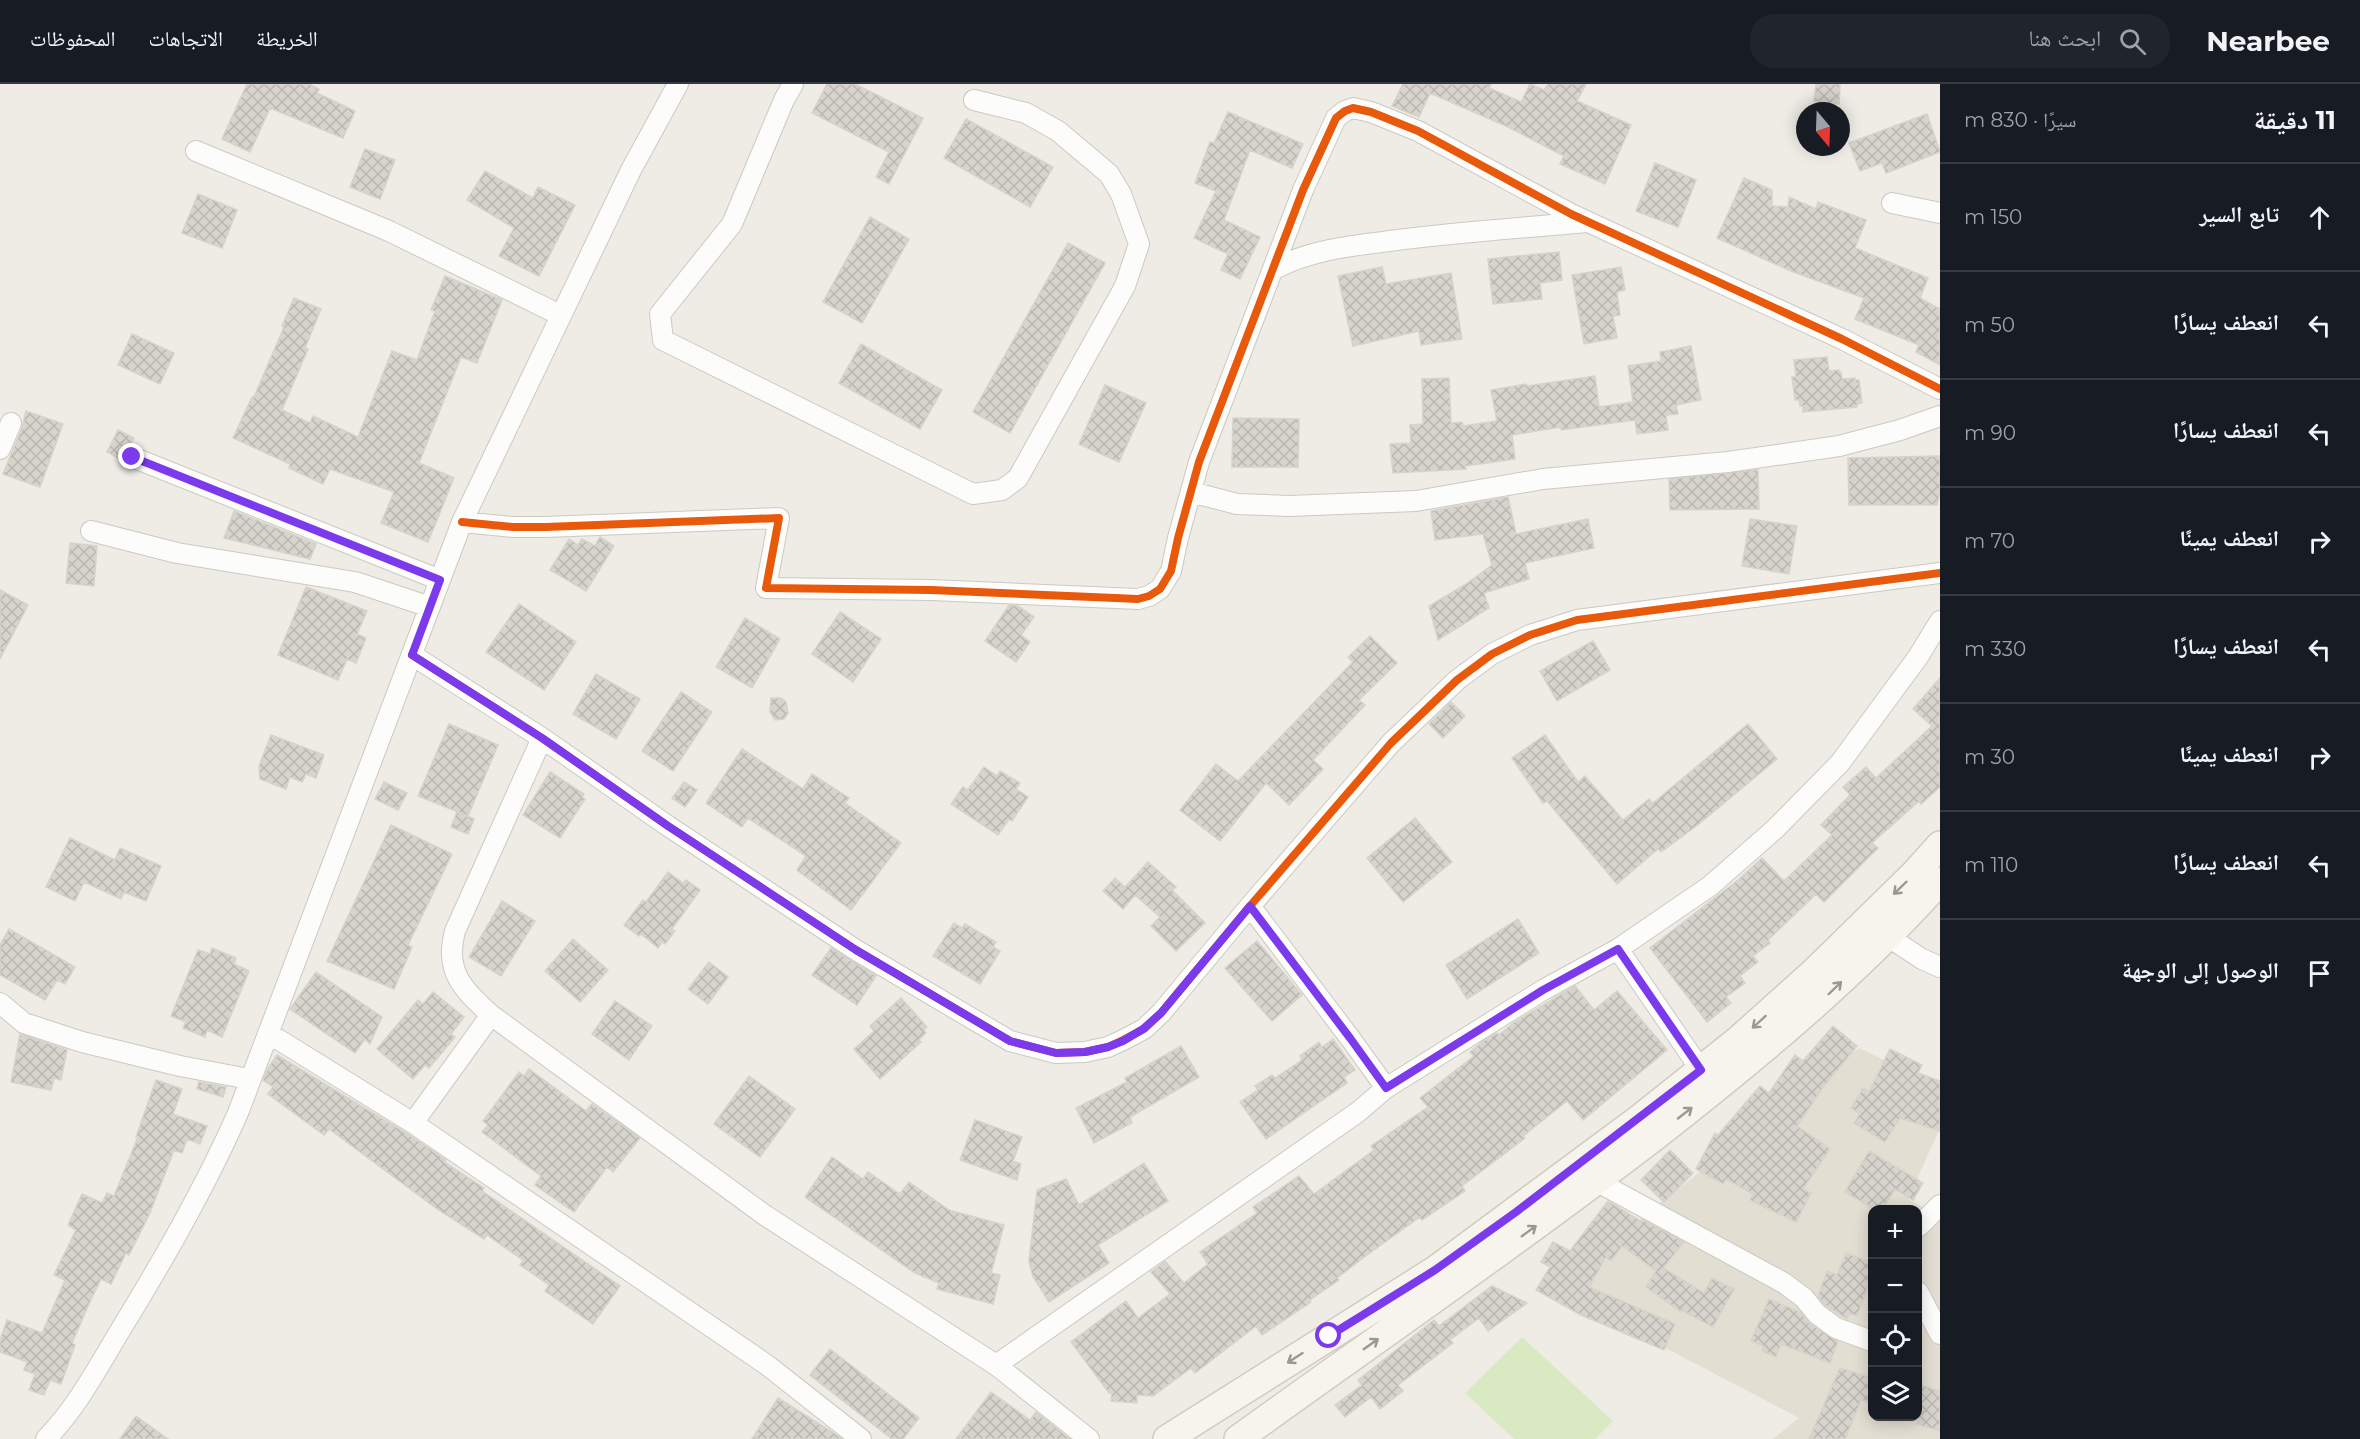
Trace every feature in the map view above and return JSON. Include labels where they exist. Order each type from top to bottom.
[{"type":"main road","points":[[1168,1439],[1435,1270],[1701,1070],[1815,971],[1914,874],[1940,845]]},
{"type":"main road","points":[[1238,1439],[1436,1299],[1596,1181],[1740,1070],[1831,992],[1940,881]]},
{"type":"street","points":[[45,1439],[81,1397],[168,1252],[220,1152],[268,1033],[462,522],[631,170],[678,84]]},
{"type":"street","points":[[793,84],[784,100],[732,224],[660,314],[663,340],[973,494],[1002,490],[1018,478],[1125,286],[1139,244],[1121,194],[1109,174],[1058,131],[1026,113],[974,100]]},
{"type":"street","points":[[462,522],[513,527],[546,527],[779,518],[766,588],[931,590],[1138,598],[1149,596],[1160,589],[1171,571],[1199,462],[1304,190],[1336,118],[1353,108],[1371,112],[1419,131],[1587,222],[1842,339],[1940,389]]},
{"type":"street","points":[[196,151],[389,231],[560,315]]},
{"type":"street","points":[[1892,204],[1940,213]]},
{"type":"street","points":[[1274,268],[1322,250],[1416,237],[1587,222]]},
{"type":"street","points":[[1191,492],[1237,504],[1289,506],[1416,501],[1543,479],[1728,462],[1839,446],[1900,430],[1940,416]]},
{"type":"street","points":[[0,449],[12,423]]},
{"type":"street","points":[[132,457],[440,580]]},
{"type":"street","points":[[91,531],[177,553],[355,582],[430,607]]},
{"type":"street","points":[[412,655],[542,738],[668,826],[856,950],[1010,1041],[1056,1053],[1085,1052],[1108,1047],[1143,1029],[1168,1005],[1391,743],[1457,680],[1492,654],[1530,635],[1577,620],[1940,573]]},
{"type":"street","points":[[996,1365],[1358,1112],[1386,1088],[1543,990],[1618,949],[1710,886],[1775,829],[1839,763],[1918,657],[1940,621]]},
{"type":"street","points":[[542,738],[455,931],[451,946],[452,967],[467,993],[491,1015],[766,1216],[996,1365],[1089,1439]]},
{"type":"street","points":[[1250,906],[1338,1020],[1386,1088]]},
{"type":"street","points":[[1887,936],[1922,959],[1940,967]]},
{"type":"street","points":[[1618,949],[1701,1070]]},
{"type":"street","points":[[0,1004],[24,1023],[82,1042],[180,1066],[249,1079]]},
{"type":"street","points":[[413,1123],[491,1015]]},
{"type":"street","points":[[268,1033],[413,1123],[767,1365],[861,1439]]},
{"type":"street","points":[[1596,1181],[1784,1283],[1804,1298],[1817,1314],[1836,1328],[1868,1340]]},
{"type":"street","points":[[1922,1222],[1940,1205]]},
{"type":"street","points":[[1922,1301],[1940,1334]]},
{"type":"shaded area","points":[[1859,1048],[1940,1087],[1940,1128],[1908,1199],[1919,1205],[1868,1205],[1868,1421],[1922,1421],[1922,1207],[1940,1217],[1940,1439],[1773,1439],[1799,1418],[1551,1288]]},
{"type":"green space","points":[[1522,1337],[1613,1421],[1595,1439],[1514,1439],[1465,1393]]},
{"type":"building","points":[[247,84],[309,84],[319,89],[317,93],[355,111],[343,138],[270,108],[250,152],[222,139]]},
{"type":"building","points":[[827,84],[855,84],[923,118],[889,184],[876,177],[889,152],[812,113]]},
{"type":"building","points":[[1403,84],[1491,84],[1489,88],[1521,102],[1530,84],[1544,90],[1548,84],[1586,84],[1577,101],[1631,125],[1605,184],[1560,164],[1564,156],[1508,127],[1430,93],[1419,117],[1392,106]]},
{"type":"building","points":[[1816,84],[1840,84],[1839,102],[1814,101]]},
{"type":"building","points":[[1228,112],[1303,144],[1292,168],[1250,150],[1224,220],[1260,237],[1240,279],[1221,270],[1228,254],[1194,238],[1216,191],[1195,183],[1210,142],[1214,143]]},
{"type":"building","points":[[1927,114],[1940,152],[1886,173],[1882,163],[1860,171],[1850,143]]},
{"type":"building","points":[[966,119],[1053,167],[1030,207],[944,158]]},
{"type":"building","points":[[365,149],[395,160],[380,199],[350,187]]},
{"type":"building","points":[[1655,163],[1696,180],[1678,227],[1636,211]]},
{"type":"building","points":[[485,171],[533,198],[538,187],[575,205],[539,276],[499,256],[514,228],[467,200]]},
{"type":"building","points":[[1744,178],[1772,190],[1772,206],[1788,207],[1789,197],[1816,209],[1818,202],[1866,220],[1855,248],[1928,278],[1920,298],[1940,309],[1940,365],[1916,352],[1919,345],[1855,319],[1864,298],[1791,271],[1717,238]]},
{"type":"building","points":[[198,194],[237,210],[222,248],[182,233]]},
{"type":"building","points":[[870,217],[909,239],[862,323],[823,302]]},
{"type":"building","points":[[1068,243],[1105,263],[1010,433],[973,412]]},
{"type":"building","points":[[1559,252],[1562,280],[1540,283],[1542,299],[1493,304],[1488,259]]},
{"type":"building","points":[[1382,267],[1386,284],[1451,273],[1462,339],[1421,345],[1419,331],[1353,346],[1338,276]]},
{"type":"building","points":[[1621,267],[1625,290],[1617,292],[1620,315],[1613,316],[1617,338],[1584,344],[1572,275]]},
{"type":"building","points":[[445,276],[502,300],[477,363],[461,357],[419,463],[454,478],[428,542],[381,523],[394,492],[330,469],[323,484],[289,468],[290,464],[233,438],[254,397],[294,298],[321,309],[305,348],[308,349],[282,410],[310,423],[313,416],[358,437],[392,351],[417,360],[435,311],[431,310]]},
{"type":"building","points":[[132,334],[174,353],[160,384],[118,365]]},
{"type":"building","points":[[861,344],[942,390],[920,429],[839,383]]},
{"type":"building","points":[[1691,346],[1701,400],[1676,405],[1678,414],[1666,415],[1668,430],[1637,434],[1635,420],[1561,430],[1561,427],[1512,435],[1515,459],[1465,466],[1466,469],[1393,473],[1390,444],[1411,443],[1410,425],[1423,424],[1422,379],[1449,378],[1451,423],[1462,422],[1463,426],[1497,421],[1491,390],[1526,384],[1527,386],[1595,376],[1599,407],[1633,402],[1628,366],[1661,361],[1660,352]]},
{"type":"building","points":[[1827,357],[1829,371],[1839,370],[1842,379],[1859,380],[1862,403],[1857,404],[1857,407],[1803,412],[1803,406],[1800,406],[1799,400],[1795,400],[1792,377],[1796,377],[1794,360]]},
{"type":"building","points":[[1105,385],[1146,403],[1119,462],[1079,444]]},
{"type":"building","points":[[26,411],[63,424],[40,487],[3,474],[22,428]]},
{"type":"building","points":[[1233,418],[1299,419],[1298,467],[1232,467]]},
{"type":"building","points":[[118,430],[134,438],[130,445],[121,452],[120,459],[107,452]]},
{"type":"building","points":[[1940,456],[1940,492],[1937,505],[1849,505],[1848,458]]},
{"type":"building","points":[[1758,470],[1759,509],[1670,510],[1669,479]]},
{"type":"building","points":[[1508,497],[1516,534],[1588,519],[1594,548],[1525,563],[1529,579],[1484,593],[1489,608],[1438,640],[1429,606],[1492,565],[1483,534],[1435,540],[1431,511]]},
{"type":"building","points":[[234,511],[316,544],[310,559],[224,538]]},
{"type":"building","points":[[1750,519],[1797,526],[1789,574],[1742,566]]},
{"type":"building","points":[[600,537],[614,546],[586,591],[550,570],[569,539],[578,545],[582,539],[595,546]]},
{"type":"building","points":[[70,543],[97,546],[94,586],[66,583]]},
{"type":"building","points":[[306,587],[367,611],[357,634],[366,638],[356,663],[347,659],[338,680],[278,655]]},
{"type":"building","points":[[0,590],[28,605],[0,659]]},
{"type":"building","points":[[519,604],[576,642],[544,690],[486,652]]},
{"type":"building","points":[[1009,605],[1018,606],[1034,617],[1021,635],[1030,642],[1016,662],[985,641]]},
{"type":"building","points":[[840,612],[881,639],[853,682],[812,654]]},
{"type":"building","points":[[745,618],[780,639],[752,688],[716,667]]},
{"type":"building","points":[[1370,636],[1397,663],[1359,700],[1365,705],[1313,760],[1323,769],[1289,805],[1266,783],[1220,841],[1180,810],[1216,764],[1238,781],[1353,662],[1348,657]]},
{"type":"building","points":[[1593,641],[1610,670],[1557,701],[1540,671]]},
{"type":"building","points":[[596,674],[640,699],[616,739],[573,714]]},
{"type":"building","points":[[1940,678],[1940,787],[1921,804],[1919,801],[1872,843],[1878,848],[1824,902],[1816,894],[1768,940],[1770,943],[1753,956],[1758,962],[1740,976],[1745,983],[1726,997],[1731,1003],[1707,1022],[1650,948],[1738,880],[1762,858],[1784,881],[1832,835],[1821,825],[1850,795],[1843,787],[1866,767],[1876,778],[1932,726],[1913,709]]},
{"type":"building","points":[[681,692],[712,712],[673,771],[642,751]]},
{"type":"building","points":[[771,698],[781,698],[786,702],[788,713],[784,719],[775,720],[770,712]]},
{"type":"building","points":[[1451,702],[1465,716],[1443,738],[1429,724]]},
{"type":"building","points":[[449,724],[498,745],[468,816],[418,796]]},
{"type":"building","points":[[1748,724],[1777,759],[1699,824],[1661,852],[1658,849],[1617,884],[1547,801],[1543,803],[1512,758],[1545,735],[1578,782],[1585,776],[1623,820],[1649,799],[1653,803]]},
{"type":"building","points":[[271,735],[324,755],[316,778],[306,774],[302,782],[290,777],[286,789],[260,779],[259,766]]},
{"type":"building","points":[[742,749],[803,789],[812,774],[849,798],[845,803],[901,843],[851,910],[797,870],[806,856],[748,818],[742,827],[706,803]]},
{"type":"building","points":[[984,767],[997,776],[1000,771],[1020,783],[1016,789],[1028,797],[1012,821],[1009,819],[998,835],[951,804],[963,787],[968,790]]},
{"type":"building","points":[[550,772],[584,794],[582,797],[585,799],[560,838],[523,815]]},
{"type":"building","points":[[384,782],[407,793],[398,810],[375,799]]},
{"type":"building","points":[[684,782],[697,790],[685,807],[672,798]]},
{"type":"building","points":[[457,812],[474,819],[468,834],[451,827]]},
{"type":"building","points":[[1415,818],[1452,862],[1403,902],[1367,858]]},
{"type":"building","points":[[391,825],[452,854],[408,945],[412,947],[394,989],[327,961]]},
{"type":"building","points":[[70,838],[115,860],[120,848],[161,866],[146,901],[124,892],[121,899],[84,882],[75,901],[46,887]]},
{"type":"building","points":[[1148,862],[1176,887],[1172,890],[1205,923],[1176,951],[1151,926],[1160,917],[1135,895],[1123,909],[1103,891],[1115,878],[1125,887]]},
{"type":"building","points":[[668,872],[683,883],[686,880],[700,890],[672,929],[675,931],[665,944],[662,942],[658,948],[641,934],[639,936],[624,925],[643,900],[646,902]]},
{"type":"building","points":[[502,901],[535,921],[501,976],[469,957]]},
{"type":"building","points":[[1518,919],[1539,953],[1467,999],[1446,965]]},
{"type":"building","points":[[954,923],[962,928],[965,924],[996,942],[993,947],[1000,951],[980,984],[933,956]]},
{"type":"building","points":[[9,929],[75,967],[65,984],[57,980],[45,1000],[0,975],[0,945]]},
{"type":"building","points":[[573,939],[608,970],[580,1002],[545,971]]},
{"type":"building","points":[[1257,941],[1302,995],[1272,1021],[1225,968]]},
{"type":"building","points":[[212,948],[236,958],[234,964],[249,971],[222,1037],[207,1030],[205,1037],[183,1028],[186,1022],[171,1016],[198,950],[210,954]]},
{"type":"building","points":[[831,948],[876,976],[857,1005],[812,975]]},
{"type":"building","points":[[709,962],[728,977],[708,1004],[688,989]]},
{"type":"building","points":[[316,972],[382,1017],[370,1044],[365,1039],[355,1053],[290,1009]]},
{"type":"building","points":[[1575,986],[1594,1010],[1617,991],[1667,1050],[1583,1120],[1567,1101],[1523,1136],[1525,1138],[1462,1186],[1465,1191],[1422,1220],[1420,1217],[1337,1278],[1339,1280],[1310,1300],[1311,1302],[1262,1335],[1256,1326],[1195,1373],[1191,1368],[1153,1396],[1137,1395],[1137,1403],[1111,1401],[1112,1393],[1109,1393],[1071,1342],[1126,1301],[1138,1318],[1170,1294],[1151,1272],[1165,1261],[1184,1283],[1208,1264],[1200,1252],[1257,1213],[1253,1207],[1299,1176],[1314,1194],[1374,1150],[1371,1146],[1428,1107],[1420,1098],[1474,1056],[1470,1052],[1483,1041],[1497,1033],[1499,1035],[1513,1023]]},
{"type":"building","points":[[433,992],[464,1017],[451,1034],[455,1037],[429,1068],[425,1065],[413,1079],[377,1049],[418,1000],[423,1004]]},
{"type":"building","points":[[901,998],[927,1027],[924,1030],[926,1033],[919,1040],[921,1042],[880,1079],[854,1049],[874,1031],[870,1026]]},
{"type":"building","points":[[615,1001],[652,1026],[629,1060],[592,1034]]},
{"type":"building","points":[[1833,1026],[1857,1046],[1824,1086],[1797,1126],[1830,1149],[1803,1189],[1811,1193],[1796,1222],[1750,1200],[1753,1194],[1726,1179],[1723,1184],[1696,1169],[1715,1133],[1718,1135],[1760,1086],[1769,1093],[1795,1055],[1803,1061]]},
{"type":"building","points":[[20,1034],[67,1050],[61,1080],[54,1078],[51,1090],[11,1082]]},
{"type":"building","points":[[1333,1039],[1355,1070],[1344,1077],[1347,1083],[1266,1139],[1240,1102],[1258,1090],[1255,1086],[1272,1075],[1275,1078],[1302,1060],[1300,1056],[1319,1042],[1322,1047]]},
{"type":"building","points":[[1181,1046],[1199,1077],[1130,1117],[1132,1123],[1094,1143],[1076,1108],[1127,1082],[1125,1078]]},
{"type":"building","points":[[1890,1049],[1922,1065],[1918,1073],[1940,1081],[1940,1131],[1900,1118],[1885,1142],[1854,1123],[1860,1114],[1851,1108],[1863,1088],[1869,1092]]},
{"type":"building","points":[[277,1055],[406,1133],[446,1160],[444,1162],[484,1188],[482,1191],[620,1286],[593,1324],[545,1291],[549,1285],[520,1265],[523,1260],[487,1235],[484,1239],[437,1209],[329,1129],[324,1135],[268,1094],[273,1087],[263,1080]]},
{"type":"building","points":[[529,1069],[586,1111],[592,1104],[640,1138],[613,1172],[607,1167],[574,1212],[535,1185],[541,1176],[482,1132],[488,1125],[483,1121],[519,1072],[524,1076]]},
{"type":"building","points":[[749,1076],[795,1109],[760,1157],[714,1124]]},
{"type":"building","points":[[156,1080],[182,1089],[173,1114],[207,1126],[200,1144],[187,1139],[182,1153],[174,1150],[150,1213],[129,1255],[126,1253],[111,1284],[101,1279],[72,1343],[75,1345],[61,1384],[50,1380],[44,1395],[29,1390],[35,1374],[24,1370],[27,1362],[0,1352],[0,1340],[7,1320],[42,1333],[65,1280],[54,1275],[76,1230],[68,1225],[82,1194],[102,1203],[107,1193],[114,1196],[138,1137],[136,1137]]},
{"type":"building","points":[[199,1082],[226,1087],[223,1097],[197,1089]]},
{"type":"building","points":[[975,1120],[1022,1137],[1013,1161],[1021,1164],[1017,1180],[960,1160]]},
{"type":"building","points":[[1670,1150],[1693,1173],[1664,1202],[1641,1180]]},
{"type":"building","points":[[1869,1151],[1923,1183],[1913,1200],[1895,1189],[1885,1205],[1868,1205],[1845,1192]]},
{"type":"building","points":[[832,1157],[863,1179],[868,1172],[900,1194],[909,1182],[949,1210],[1004,1225],[991,1273],[1000,1275],[993,1304],[937,1289],[939,1283],[915,1273],[805,1197]]},
{"type":"building","points":[[1144,1163],[1168,1201],[1098,1245],[1109,1263],[1049,1302],[1033,1277],[1029,1261],[1037,1190],[1066,1179],[1079,1205]]},
{"type":"building","points":[[1608,1201],[1642,1222],[1643,1220],[1684,1242],[1663,1268],[1704,1293],[1712,1278],[1734,1289],[1713,1327],[1681,1310],[1681,1312],[1646,1287],[1656,1271],[1622,1246],[1611,1261],[1606,1257],[1589,1287],[1675,1324],[1664,1350],[1581,1315],[1536,1290],[1550,1267],[1541,1262],[1553,1242],[1570,1251]]},
{"type":"building","points":[[1846,1253],[1868,1261],[1868,1287],[1857,1316],[1849,1313],[1847,1319],[1825,1305],[1818,1296],[1827,1271],[1837,1275]]},
{"type":"building","points":[[1492,1286],[1527,1303],[1488,1331],[1479,1318],[1450,1340],[1453,1343],[1398,1385],[1403,1391],[1380,1409],[1371,1397],[1345,1417],[1335,1405],[1362,1385],[1358,1380],[1434,1320],[1439,1326]]},
{"type":"building","points":[[1769,1299],[1800,1312],[1810,1324],[1838,1341],[1830,1363],[1781,1344],[1776,1357],[1762,1351],[1764,1346],[1751,1341]]},
{"type":"building","points":[[830,1349],[919,1418],[903,1439],[892,1439],[810,1375]]},
{"type":"building","points":[[1840,1368],[1868,1377],[1868,1403],[1861,1400],[1845,1439],[1809,1439]]},
{"type":"building","points":[[1922,1386],[1940,1391],[1940,1431],[1917,1424],[1917,1421],[1922,1421]]},
{"type":"building","points":[[991,1392],[1030,1420],[1036,1412],[1070,1439],[956,1439]]},
{"type":"building","points":[[778,1398],[834,1433],[842,1439],[752,1439]]},
{"type":"building","points":[[136,1416],[168,1439],[120,1439]]},
{"type":"cycle path","points":[[462,522],[513,527],[546,527],[779,518],[766,588],[931,590],[1138,599],[1149,596],[1160,589],[1171,571],[1199,462],[1303,190],[1336,118],[1353,108],[1371,112],[1418,131],[1571,214],[1842,339],[1940,389]]},
{"type":"cycle path","points":[[412,655],[542,738],[668,826],[856,950],[1010,1041],[1056,1053],[1085,1052],[1108,1047],[1123,1040],[1144,1029],[1161,1013],[1391,743],[1457,680],[1492,654],[1530,635],[1577,620],[1940,573]]},
{"type":"route","points":[[132,457],[440,580],[412,655],[542,738],[668,826],[856,950],[1010,1041],[1056,1053],[1085,1052],[1123,1041],[1143,1029],[1161,1013],[1250,906],[1386,1088],[1543,990],[1618,949],[1701,1070],[1516,1212],[1435,1270],[1329,1336]]}]
